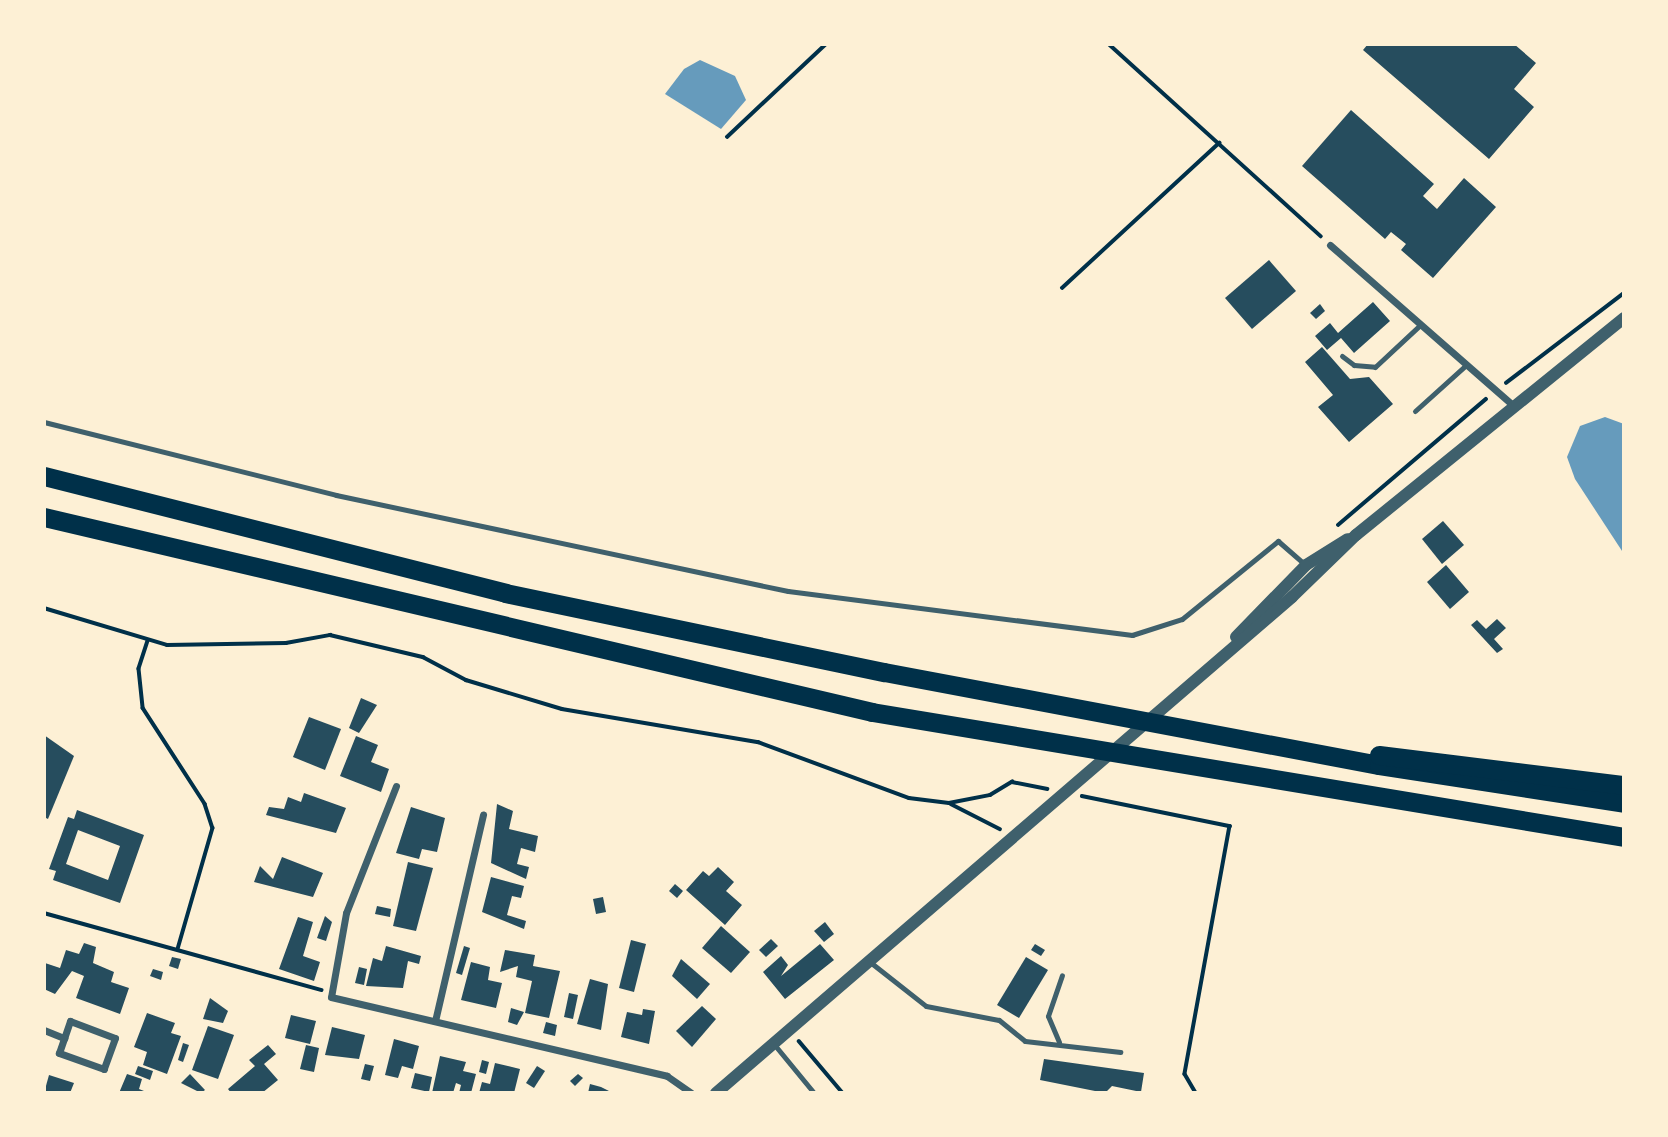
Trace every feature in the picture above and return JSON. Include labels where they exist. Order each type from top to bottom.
[{"type":"highway","points":[[44,476],[505,593],[1313,753],[1624,803]]},
{"type":"highway","points":[[44,517],[872,712],[1621,837]]},
{"type":"highway","points":[[1313,753],[1412,755],[1624,785]]},
{"type":"street","points":[[1330,245],[1419,326],[1515,407]]},
{"type":"street","points":[[716,1093],[1218,655],[1306,585],[1356,535],[1624,318]]},
{"type":"street","points":[[1230,645],[1306,565],[1356,535]]},
{"type":"street","points":[[396,786],[346,914],[331,997],[667,1076],[691,1093]]},
{"type":"street","points":[[435,1021],[483,814]]},
{"type":"street","points":[[70,1021],[115,1038],[104,1069],[59,1052],[64,1038],[70,1021]]},
{"type":"street","points":[[44,1030],[64,1038]]},
{"type":"lane","points":[[1342,356],[1354,365],[1375,367],[1419,326]]},
{"type":"lane","points":[[1415,411],[1465,366]]},
{"type":"lane","points":[[44,422],[336,495],[788,591],[1132,635],[1182,619],[1278,541],[1306,565]]},
{"type":"lane","points":[[868,960],[926,1006],[999,1020],[1025,1041],[1059,1042],[1120,1052]]},
{"type":"lane","points":[[1059,1042],[1048,1016],[1062,975]]},
{"type":"lane","points":[[773,1043],[814,1093]]},
{"type":"path","points":[[727,137],[826,44]]},
{"type":"path","points":[[1109,44],[1330,245]]},
{"type":"path","points":[[1062,288],[1219,143]]},
{"type":"path","points":[[1333,529],[1496,391],[1624,293]]},
{"type":"path","points":[[44,608],[148,641],[286,643],[330,635],[423,657],[466,680],[562,709],[758,742],[909,798],[949,803],[990,795],[1012,782],[1053,790]]},
{"type":"path","points":[[148,641],[139,669],[143,708],[205,804],[213,828],[178,949]]},
{"type":"path","points":[[1066,793],[1230,826],[1185,1074],[1196,1093]]},
{"type":"path","points":[[949,803],[1008,836]]},
{"type":"path","points":[[44,913],[178,949],[331,997]]},
{"type":"path","points":[[789,1029],[843,1093]]},
{"type":"water","points":[[700,60],[735,76],[746,100],[721,129],[665,94],[684,69]]},
{"type":"water","points":[[1605,417],[1624,424],[1624,554],[1575,479],[1567,457],[1580,426]]},
{"type":"building","points":[[1368,44],[1514,44],[1536,63],[1514,89],[1534,107],[1489,159],[1363,50]]},
{"type":"building","points":[[1351,110],[1434,184],[1423,196],[1437,209],[1464,178],[1496,207],[1433,278],[1401,250],[1406,244],[1391,232],[1385,239],[1302,166]]},
{"type":"building","points":[[1269,260],[1296,291],[1252,329],[1225,298]]},
{"type":"building","points":[[1373,302],[1390,321],[1354,353],[1341,338],[1327,350],[1315,336],[1330,323],[1338,333]]},
{"type":"building","points":[[1320,304],[1325,311],[1316,319],[1310,313]]},
{"type":"building","points":[[1322,347],[1350,379],[1369,377],[1393,404],[1349,442],[1318,407],[1333,395],[1305,362]]},
{"type":"building","points":[[1443,521],[1464,545],[1442,564],[1422,539]]},
{"type":"building","points":[[1446,565],[1469,592],[1450,609],[1427,582]]},
{"type":"building","points":[[1497,619],[1506,628],[1494,639],[1503,649],[1497,653],[1471,625],[1477,620],[1486,629]]},
{"type":"building","points":[[361,698],[377,705],[359,733],[349,728]]},
{"type":"building","points":[[309,717],[341,729],[325,770],[293,757]]},
{"type":"building","points":[[44,735],[74,756],[48,819],[44,817]]},
{"type":"building","points":[[356,736],[378,745],[371,762],[389,769],[381,792],[340,776]]},
{"type":"building","points":[[304,793],[346,808],[336,833],[266,815],[269,807],[284,809],[288,797],[301,802]]},
{"type":"building","points":[[497,804],[513,811],[509,829],[538,836],[535,852],[521,848],[517,864],[529,867],[526,879],[491,863]]},
{"type":"building","points":[[411,807],[445,818],[437,852],[422,849],[419,859],[396,853]]},
{"type":"building","points":[[77,810],[144,835],[120,903],[53,880],[56,871],[49,869],[68,817],[74,819]],"holes":[[[78,830],[120,846],[108,880],[66,864]]]},
{"type":"building","points":[[282,857],[323,873],[313,897],[254,882],[260,866],[273,879]]},
{"type":"building","points":[[408,862],[433,868],[416,931],[393,926]]},
{"type":"building","points":[[718,867],[734,882],[726,891],[742,905],[725,925],[686,890],[703,871],[709,876]]},
{"type":"building","points":[[491,877],[524,886],[521,898],[512,896],[507,915],[526,921],[524,929],[482,912]]},
{"type":"building","points":[[675,884],[683,891],[677,898],[669,891]]},
{"type":"building","points":[[603,897],[606,912],[596,914],[593,899]]},
{"type":"building","points":[[377,906],[391,909],[390,917],[375,914]]},
{"type":"building","points":[[325,916],[332,922],[326,941],[317,938]]},
{"type":"building","points":[[298,917],[313,922],[303,956],[320,962],[314,981],[279,969]]},
{"type":"building","points":[[825,922],[834,934],[824,942],[814,931]]},
{"type":"building","points":[[721,926],[750,952],[731,973],[702,948]]},
{"type":"building","points":[[771,939],[778,946],[766,957],[759,950]]},
{"type":"building","points":[[631,940],[646,944],[634,992],[619,988]]},
{"type":"building","points":[[84,943],[96,947],[93,963],[114,972],[111,982],[129,988],[120,1014],[76,998],[84,976],[72,971],[55,994],[44,989],[44,952],[45,963],[60,968],[66,950],[79,954]]},
{"type":"building","points":[[820,944],[834,960],[785,999],[763,972],[781,956],[788,965],[781,976]]},
{"type":"building","points":[[1035,944],[1045,950],[1041,956],[1031,950]]},
{"type":"building","points":[[386,946],[421,956],[419,964],[408,961],[403,988],[366,986],[373,958],[382,961]]},
{"type":"building","points":[[464,946],[470,948],[462,975],[456,973]]},
{"type":"building","points":[[505,950],[535,955],[533,966],[560,971],[549,1018],[525,1013],[532,981],[516,977],[518,966],[500,972]]},
{"type":"building","points":[[172,957],[181,959],[178,969],[169,966]]},
{"type":"building","points":[[1026,957],[1048,970],[1019,1018],[997,1005]]},
{"type":"building","points":[[681,959],[710,984],[697,999],[672,976]]},
{"type":"building","points":[[471,962],[490,967],[488,980],[502,983],[496,1008],[461,1000]]},
{"type":"building","points":[[359,967],[367,969],[364,985],[355,983]]},
{"type":"building","points":[[153,969],[163,972],[161,980],[150,976]]},
{"type":"building","points":[[590,979],[608,984],[601,1030],[577,1024]]},
{"type":"building","points":[[569,993],[578,995],[573,1019],[564,1017]]},
{"type":"building","points":[[210,998],[228,1011],[223,1023],[203,1019]]},
{"type":"building","points":[[702,1006],[716,1019],[692,1047],[676,1031]]},
{"type":"building","points":[[511,1008],[524,1012],[517,1025],[508,1022]]},
{"type":"building","points":[[643,1009],[655,1011],[649,1044],[621,1037],[627,1012],[642,1015]]},
{"type":"building","points":[[147,1013],[175,1023],[171,1033],[181,1036],[167,1074],[143,1065],[147,1052],[134,1047]]},
{"type":"building","points":[[291,1015],[316,1021],[310,1044],[285,1038]]},
{"type":"building","points":[[546,1022],[557,1025],[555,1036],[543,1033]]},
{"type":"building","points":[[208,1026],[234,1035],[218,1079],[192,1070]]},
{"type":"building","points":[[332,1027],[365,1035],[359,1059],[325,1055]]},
{"type":"building","points":[[394,1039],[419,1046],[413,1069],[402,1066],[398,1078],[385,1075]]},
{"type":"building","points":[[183,1043],[189,1045],[183,1062],[178,1060]]},
{"type":"building","points":[[268,1045],[276,1054],[264,1064],[278,1080],[262,1093],[231,1093],[228,1089],[255,1066],[249,1060]]},
{"type":"building","points":[[306,1045],[319,1048],[314,1072],[300,1069]]},
{"type":"building","points":[[440,1056],[466,1062],[463,1071],[476,1074],[471,1093],[459,1093],[461,1085],[456,1083],[453,1093],[432,1093]]},
{"type":"building","points":[[1044,1059],[1144,1073],[1141,1092],[1112,1086],[1105,1093],[1040,1080]]},
{"type":"building","points":[[482,1060],[489,1062],[486,1074],[479,1072]]},
{"type":"building","points":[[495,1063],[520,1069],[514,1093],[479,1093],[482,1082],[490,1084]]},
{"type":"building","points":[[365,1064],[374,1066],[370,1081],[361,1079]]},
{"type":"building","points":[[138,1066],[153,1071],[150,1080],[135,1074]]},
{"type":"building","points":[[537,1066],[545,1071],[534,1088],[526,1083]]},
{"type":"building","points":[[415,1073],[432,1077],[429,1092],[411,1088]]},
{"type":"building","points":[[127,1074],[142,1079],[139,1089],[149,1093],[119,1093]]},
{"type":"building","points":[[190,1074],[205,1090],[201,1093],[181,1083]]},
{"type":"building","points":[[578,1074],[583,1078],[575,1086],[570,1081]]},
{"type":"building","points":[[49,1075],[74,1083],[70,1093],[44,1093]]},
{"type":"building","points":[[590,1084],[601,1087],[613,1093],[588,1093]]}]
